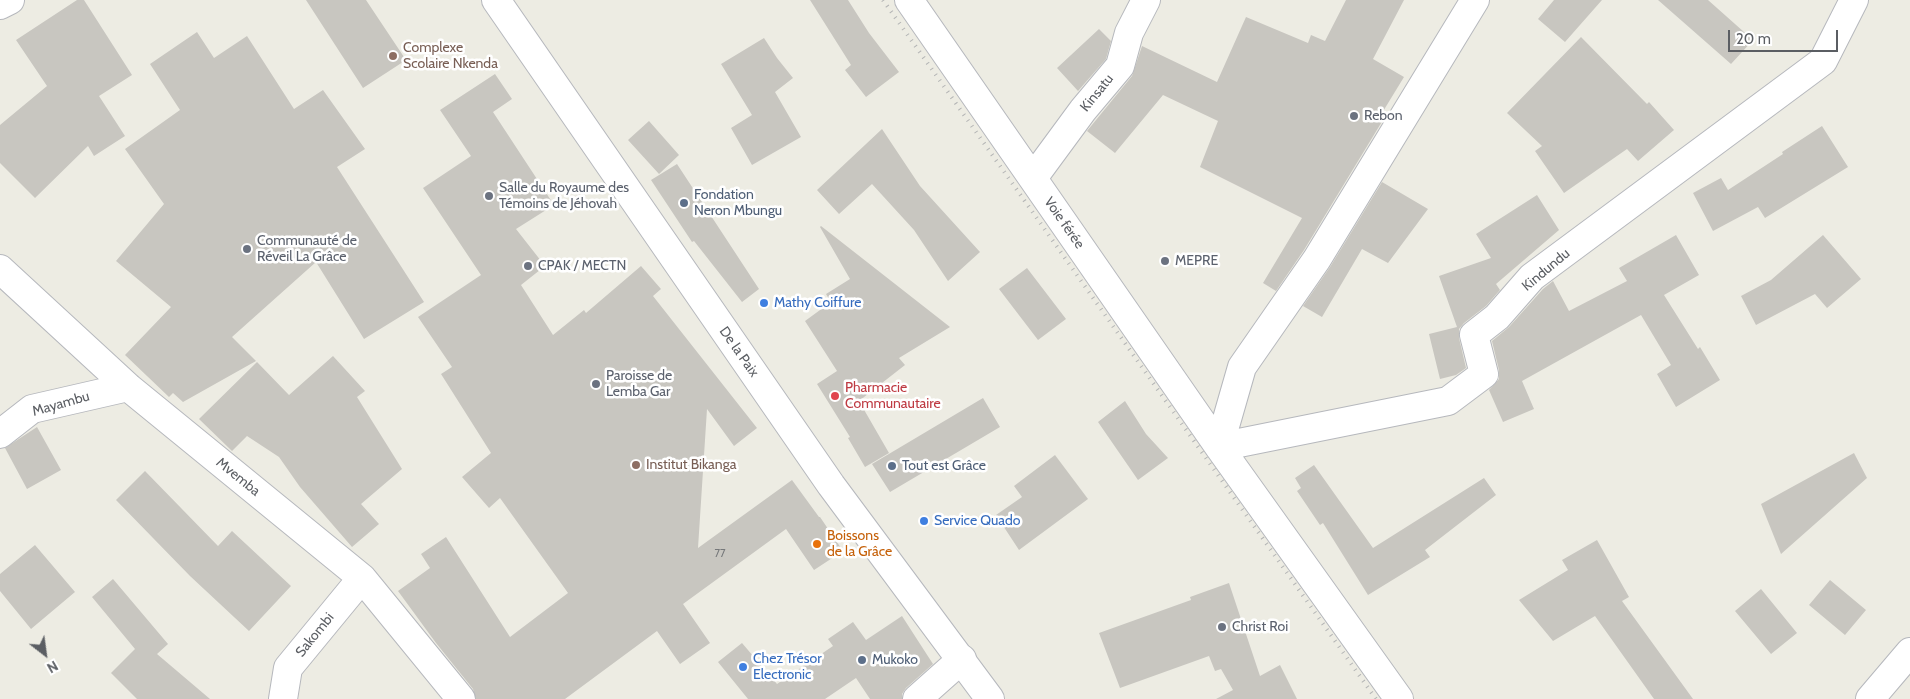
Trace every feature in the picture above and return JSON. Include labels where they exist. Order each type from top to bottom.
[{"type":"street","points":[[0,5],[10,0]]},
{"type":"street","name":"De la Paix","points":[[496,0],[831,485],[990,699]]},
{"type":"street","name":"Voie férée","points":[[909,0],[1220,447],[1399,699]]},
{"type":"street","name":"Kinsatu","points":[[1033,178],[1083,110],[1120,66],[1129,33],[1146,0]]},
{"type":"street","points":[[1220,447],[1242,368],[1317,259],[1475,0]]},
{"type":"street","name":"Kindundu","points":[[1220,447],[1448,401],[1484,374],[1474,335],[1497,317],[1532,278],[1823,62],[1854,0]]},
{"type":"street","name":"Mvemba","points":[[0,269],[128,386],[362,578],[461,699]]},
{"type":"street","name":"Mayambu","points":[[0,434],[32,409],[128,386]]},
{"type":"street","name":"Sakombi","points":[[283,699],[288,668],[362,578]]},
{"type":"street","points":[[1870,699],[1910,652]]},
{"type":"street","points":[[917,699],[962,659]]},
{"type":"building","points":[[77,0],[84,0],[132,75],[99,96],[125,136],[94,156],[88,146],[35,198],[0,163],[0,125],[47,86],[16,40]]},
{"type":"building","points":[[306,0],[366,0],[406,60],[363,88]]},
{"type":"building","points":[[810,0],[848,0],[869,33],[899,72],[866,97],[845,70],[851,65]]},
{"type":"building","points":[[1346,0],[1404,0],[1373,59],[1404,77],[1382,113],[1386,115],[1304,250],[1276,291],[1263,283],[1302,218],[1200,167],[1218,121],[1163,95],[1115,153],[1087,131],[1132,76],[1142,46],[1217,82],[1246,17],[1308,43],[1311,35],[1325,41]]},
{"type":"building","points":[[1554,0],[1602,0],[1565,42],[1538,19]]},
{"type":"building","points":[[1658,0],[1708,0],[1753,40],[1731,64]]},
{"type":"building","points":[[1099,29],[1111,41],[1106,59],[1078,91],[1057,68]]},
{"type":"building","points":[[197,32],[214,58],[247,36],[294,109],[323,90],[365,149],[337,167],[424,302],[364,339],[316,262],[232,337],[256,361],[183,402],[173,393],[169,397],[125,355],[171,307],[116,261],[164,204],[125,149],[180,110],[150,64]]},
{"type":"building","points":[[1581,37],[1647,104],[1649,102],[1674,130],[1638,161],[1627,149],[1564,193],[1535,151],[1542,146],[1507,113]]},
{"type":"building","points":[[764,38],[793,78],[775,92],[801,137],[752,165],[731,128],[752,115],[721,64]]},
{"type":"building","points":[[495,74],[512,99],[493,112],[554,205],[516,229],[545,266],[521,285],[553,335],[584,310],[586,313],[641,266],[661,289],[653,296],[757,428],[734,446],[707,409],[698,548],[792,480],[843,551],[814,570],[786,529],[683,604],[710,643],[680,664],[657,631],[565,699],[476,699],[473,689],[398,591],[430,568],[421,554],[446,537],[510,637],[568,593],[500,498],[489,508],[462,477],[491,453],[441,374],[452,367],[418,317],[481,275],[423,188],[471,156],[440,110]]},
{"type":"building","points":[[649,121],[679,155],[659,174],[628,140]]},
{"type":"building","points":[[1822,126],[1848,167],[1765,218],[1758,207],[1713,231],[1693,193],[1721,178],[1728,190]]},
{"type":"building","points":[[882,129],[920,186],[980,252],[948,281],[914,230],[872,184],[839,214],[817,190]]},
{"type":"building","points":[[677,164],[759,289],[742,302],[694,241],[692,242],[651,180]]},
{"type":"building","points":[[1382,182],[1428,209],[1388,263],[1362,249],[1322,317],[1303,306],[1330,267]]},
{"type":"building","points":[[1537,195],[1559,230],[1496,284],[1500,290],[1486,306],[1459,329],[1459,338],[1466,368],[1456,375],[1440,379],[1429,334],[1457,327],[1439,276],[1491,258],[1476,234]]},
{"type":"building","points":[[821,226],[950,327],[899,358],[905,365],[859,401],[889,453],[865,467],[848,438],[850,437],[817,384],[837,371],[805,321],[831,302],[826,294],[850,279]]},
{"type":"building","points":[[1676,235],[1699,275],[1664,295],[1720,380],[1676,407],[1657,374],[1671,365],[1641,315],[1522,381],[1534,409],[1503,422],[1489,390],[1499,379],[1499,370],[1492,341],[1509,327],[1543,289],[1553,281],[1569,311],[1627,281],[1619,268]]},
{"type":"building","points":[[1823,235],[1861,279],[1827,308],[1815,294],[1756,325],[1741,296],[1771,280]]},
{"type":"building","points":[[1027,268],[1066,319],[1038,340],[999,289]]},
{"type":"building","points":[[333,356],[365,391],[357,397],[402,469],[361,504],[379,524],[352,547],[300,487],[279,457],[247,436],[232,451],[199,419],[257,362],[289,395]]},
{"type":"building","points":[[983,398],[1000,427],[890,492],[872,464]]},
{"type":"building","points":[[1125,401],[1146,434],[1168,458],[1138,480],[1098,422]]},
{"type":"building","points":[[37,427],[61,470],[27,489],[5,448]]},
{"type":"building","points":[[1854,453],[1867,478],[1781,554],[1761,504]]},
{"type":"building","points":[[1055,455],[1088,499],[1019,550],[996,515],[1022,497],[1014,486]]},
{"type":"building","points":[[1314,465],[1373,548],[1484,478],[1496,495],[1425,550],[1430,557],[1368,595],[1323,523],[1320,525],[1297,491],[1301,488],[1295,478]]},
{"type":"building","points":[[145,471],[218,546],[232,531],[291,586],[249,631],[190,576],[116,500]]},
{"type":"building","points":[[1597,540],[1629,597],[1622,601],[1693,699],[1654,699],[1595,616],[1553,641],[1519,600],[1568,570],[1562,560]]},
{"type":"building","points":[[35,545],[75,592],[31,629],[0,591],[0,574]]},
{"type":"building","points":[[113,579],[168,644],[157,654],[210,699],[137,699],[111,673],[135,649],[92,597]]},
{"type":"building","points":[[1830,580],[1866,610],[1845,635],[1809,605]]},
{"type":"building","points":[[1229,583],[1260,676],[1280,665],[1297,699],[1216,699],[1233,690],[1221,669],[1215,671],[1209,656],[1120,688],[1099,633],[1191,600],[1190,597]]},
{"type":"building","points":[[1761,589],[1797,633],[1771,654],[1735,611]]},
{"type":"building","points":[[902,616],[933,664],[906,688],[902,694],[902,699],[870,699],[856,678],[825,699],[748,699],[718,662],[742,643],[777,684],[833,646],[828,639],[853,622],[866,640]]},
{"type":"railway","points":[[883,0],[1376,699]]},
{"type":"place","name":"Complexe Scolaire Nkenda","points":[[393,56]]},
{"type":"place","name":"Rebon","points":[[1354,116]]},
{"type":"place","name":"Salle du Royaume des Témoins de Jéhovah","points":[[489,196]]},
{"type":"place","name":"Fondation Neron Mbungu","points":[[684,203]]},
{"type":"place","name":"Communauté de Réveil La Grâce","points":[[247,249]]},
{"type":"place","name":"MEPRE","points":[[1165,261]]},
{"type":"place","name":"CPAK / MECTN","points":[[528,266]]},
{"type":"place","name":"Mathy Coiffure","points":[[764,303]]},
{"type":"place","name":"Paroisse de Lemba Gar","points":[[596,384]]},
{"type":"place","name":"Pharmacie Communautaire","points":[[835,396]]},
{"type":"place","name":"Institut Bikanga","points":[[636,465]]},
{"type":"place","name":"Tout est Grâce","points":[[892,466]]},
{"type":"place","name":"Service Quado","points":[[924,521]]},
{"type":"place","name":"Boissons de la Grâce","points":[[817,544]]},
{"type":"place","name":"Christ Roi","points":[[1222,627]]},
{"type":"place","name":"Mukoko","points":[[862,660]]},
{"type":"place","name":"Chez Trésor Electronic","points":[[743,667]]}]
